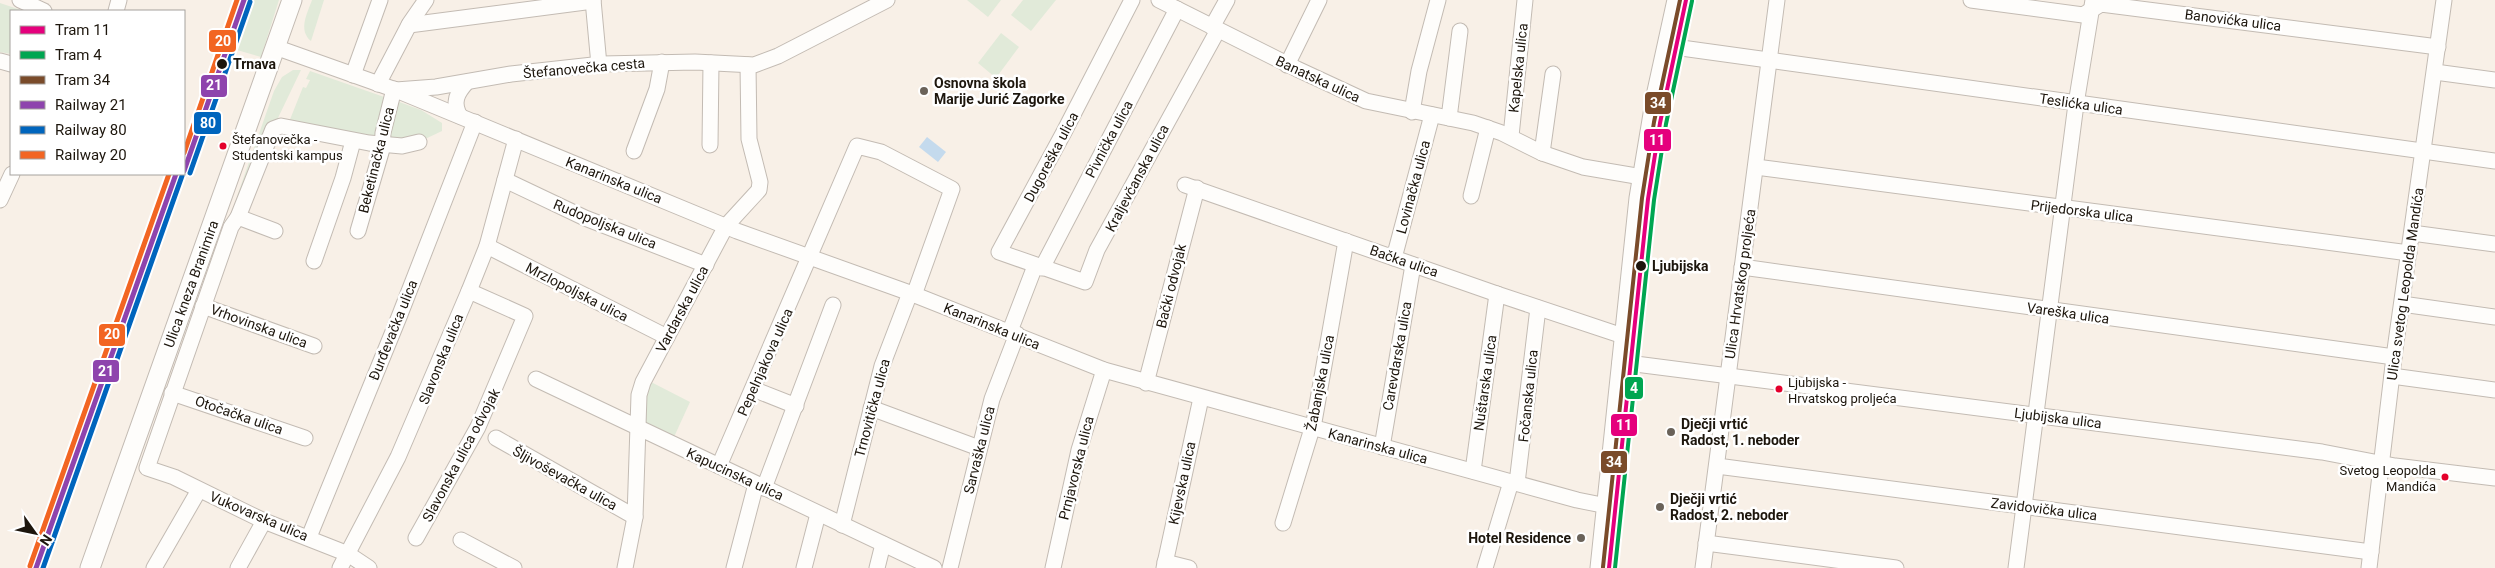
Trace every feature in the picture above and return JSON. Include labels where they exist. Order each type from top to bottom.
[{"type":"main road","name":"Ulica kneza Branimira","points":[[90,568],[292,0]]},
{"type":"main road","points":[[1600,568],[1620,362],[1642,177],[1677,0]]},
{"type":"street","points":[[20,0],[42,10]]},
{"type":"street","points":[[353,75],[380,0]]},
{"type":"street","points":[[378,84],[409,25],[426,0]]},
{"type":"street","points":[[409,25],[593,0],[600,65]]},
{"type":"street","name":"Štefanovečka cesta","points":[[275,47],[395,89],[600,65],[662,62],[748,66],[760,64],[778,56],[887,0]]},
{"type":"street","name":"Dugoreška ulica","points":[[1038,267],[1000,252],[1132,0]]},
{"type":"street","name":"Banatska ulica","points":[[1159,0],[1287,65],[1366,102],[1449,118],[1488,128],[1511,136],[1542,153],[1583,167],[1642,177]]},
{"type":"street","name":"Kraljevčanska ulica","points":[[1038,267],[1084,282],[1098,250],[1215,29],[1227,0]]},
{"type":"street","points":[[1287,65],[1319,0]]},
{"type":"street","points":[[1412,112],[1419,71],[1438,0]]},
{"type":"street","name":"Kapelska ulica","points":[[1511,136],[1525,0]]},
{"type":"street","name":"Ulica Hrvatskog proljeća","points":[[1703,568],[1777,0]]},
{"type":"street","name":"Banovićka ulica","points":[[1971,0],[2083,15],[2093,5],[2101,4],[2438,47]]},
{"type":"street","name":"Ulica svetog Leopolda Mandića","points":[[2369,568],[2394,356],[2444,0]]},
{"type":"street","points":[[2016,568],[2076,104],[2093,5]]},
{"type":"street","name":"Pivnička ulica","points":[[1014,333],[1038,267],[1177,9]]},
{"type":"street","points":[[1449,118],[1460,31]]},
{"type":"street","name":"Teslićka ulica","points":[[1667,46],[2076,104],[2495,160]]},
{"type":"street","points":[[634,151],[657,90],[662,62]]},
{"type":"street","points":[[710,146],[711,63]]},
{"type":"street","name":"Vardarska ulica","points":[[625,568],[635,517],[639,394],[726,226],[748,200],[757,194],[760,186],[749,139],[748,66]]},
{"type":"street","points":[[2434,72],[2495,80]]},
{"type":"street","points":[[1542,153],[1553,74]]},
{"type":"street","points":[[460,116],[455,107],[456,97],[467,82]]},
{"type":"street","name":"Kanarinska ulica","points":[[395,89],[726,226],[912,294],[1104,370],[1312,429],[1576,500],[1607,506]]},
{"type":"street","name":"Beketinačka ulica","points":[[358,231],[382,145],[395,89]]},
{"type":"street","name":"Lovinačka ulica","points":[[1394,258],[1432,115]]},
{"type":"street","name":"Đurđevačka ulica","points":[[309,537],[399,317],[474,122]]},
{"type":"street","name":"Ulica kneza Branimira","points":[[147,468],[172,392],[231,228],[238,217],[269,136],[275,128],[281,126],[353,141]]},
{"type":"street","points":[[1471,196],[1488,128]]},
{"type":"street","name":"Slavonska ulica","points":[[340,568],[398,457],[469,291],[487,246],[516,140]]},
{"type":"street","points":[[314,261],[343,178],[353,141],[402,146],[419,142]]},
{"type":"street","name":"Trnovitička ulica","points":[[842,524],[882,366],[952,189],[881,152],[857,146]]},
{"type":"street","name":"Pepelnjakova ulica","points":[[719,466],[857,146]]},
{"type":"street","name":"Prijedorska ulica","points":[[1756,167],[2409,253]]},
{"type":"street","points":[[0,200],[12,175]]},
{"type":"street","name":"Rudopoljska ulica","points":[[505,180],[585,218],[706,265]]},
{"type":"street","name":"Bačka ulica","points":[[1191,186],[1497,294],[1623,336]]},
{"type":"street","name":"Bački odvojak","points":[[1146,383],[1191,186]]},
{"type":"street","points":[[238,217],[275,231]]},
{"type":"street","points":[[2412,233],[2495,244]]},
{"type":"street","name":"Žabanjska ulica","points":[[1283,523],[1312,429],[1323,377],[1346,241]]},
{"type":"street","name":"Mrzlopoljska ulica","points":[[487,246],[667,337]]},
{"type":"street","name":"Carevdarska ulica","points":[[1382,447],[1413,264]]},
{"type":"street","name":"Vareška ulica","points":[[1742,267],[2394,356]]},
{"type":"street","name":"Slavonska ulica odvojak","points":[[416,538],[478,427],[525,316],[469,291]]},
{"type":"street","name":"Nuštarska ulica","points":[[1473,471],[1497,294]]},
{"type":"street","points":[[2402,304],[2495,317]]},
{"type":"street","points":[[734,568],[760,486],[796,406],[833,305]]},
{"type":"street","name":"Vrhovinska ulica","points":[[203,306],[314,346]]},
{"type":"street","name":"Fočanska ulica","points":[[1485,568],[1514,482],[1538,308]]},
{"type":"street","name":"Sarvaška ulica","points":[[950,568],[992,399],[1014,333]]},
{"type":"street","name":"Ljubijska ulica","points":[[1620,362],[1728,374],[2322,452],[2382,464],[2495,478]]},
{"type":"street","name":"Prnjavorska ulica","points":[[1053,568],[1079,450],[1104,370]]},
{"type":"street","points":[[2392,376],[2495,390]]},
{"type":"street","name":"Kapucinska ulica","points":[[536,379],[934,568]]},
{"type":"street","points":[[753,389],[796,406]]},
{"type":"street","name":"Otočačka ulica","points":[[172,392],[305,438]]},
{"type":"street","name":"Kijevska ulica","points":[[1165,565],[1201,398]]},
{"type":"street","points":[[871,408],[979,448]]},
{"type":"street","name":"Šljivoševačka ulica","points":[[496,438],[635,517]]},
{"type":"street","name":"Zavidovička ulica","points":[[1717,466],[2371,552]]},
{"type":"street","name":"Vukovarska ulica","points":[[147,468],[174,477],[264,521],[309,537],[348,554],[369,568]]},
{"type":"street","points":[[154,568],[199,490]]},
{"type":"street","points":[[804,568],[818,514]]},
{"type":"street","points":[[238,568],[264,521]]},
{"type":"street","points":[[461,540],[514,568]]},
{"type":"street","points":[[1706,543],[1896,568]]},
{"type":"street","points":[[877,568],[883,544]]},
{"type":"street","points":[[1165,565],[1189,568]]},
{"type":"green space","points":[[254,0],[279,0],[261,57],[237,50]]},
{"type":"green space","points":[[312,0],[324,0],[311,41],[307,37],[304,27]]},
{"type":"green space","points":[[967,0],[1001,0],[988,17]]},
{"type":"green space","points":[[1023,0],[1056,0],[1031,31],[1011,15]]},
{"type":"green space","points":[[0,3],[21,10],[10,10],[10,54],[0,52]]},
{"type":"green space","points":[[1001,33],[1019,47],[996,78],[978,63]]},
{"type":"green space","points":[[293,70],[301,70],[277,120],[208,279],[274,91],[282,77]]},
{"type":"green space","points":[[310,71],[387,98],[376,135],[370,137],[289,122],[303,87],[306,88],[310,80],[306,79]]},
{"type":"green space","points":[[394,100],[421,110],[442,123],[442,131],[423,140],[395,143],[387,134]]},
{"type":"green space","points":[[651,382],[690,402],[674,437],[646,423],[645,396]]},
{"type":"water","points":[[927,137],[946,152],[938,162],[919,147]]},
{"type":"tram line","name":"34","points":[[1603,567],[1642,198],[1654,122],[1680,0]]},
{"type":"tram line","name":"11","points":[[1609,568],[1648,199],[1660,123],[1686,0]]},
{"type":"tram line","name":"4","points":[[1615,568],[1654,200],[1666,124],[1692,1]]},
{"type":"rail line","name":"20","points":[[185,150],[237,0]]},
{"type":"rail line","name":"21","points":[[185,168],[244,0]]},
{"type":"rail line","name":"80","points":[[190,173],[250,2]]},
{"type":"rail line","name":"20","points":[[30,566],[169,175]]},
{"type":"rail line","name":"21","points":[[36,568],[176,175]]},
{"type":"rail line","name":"80","points":[[43,568],[182,176]]},
{"type":"place","name":"Trnava","points":[[222,64]]},
{"type":"place","name":"Osnovna škola Marije Jurić Zagorke","points":[[924,91]]},
{"type":"place","name":"Štefanovečka - Studentski kampus","points":[[223,146]]},
{"type":"place","name":"Ljubijska","points":[[1641,266]]},
{"type":"place","name":"Ljubijska - Hrvatskog proljeća","points":[[1779,389]]},
{"type":"place","name":"Dječji vrtić Radost, 1. neboder","points":[[1671,432]]},
{"type":"place","name":"Svetog Leopolda Mandića","points":[[2445,477]]},
{"type":"place","name":"Dječji vrtić Radost, 2. neboder","points":[[1660,507]]},
{"type":"place","name":"Hotel Residence","points":[[1581,538]]}]
